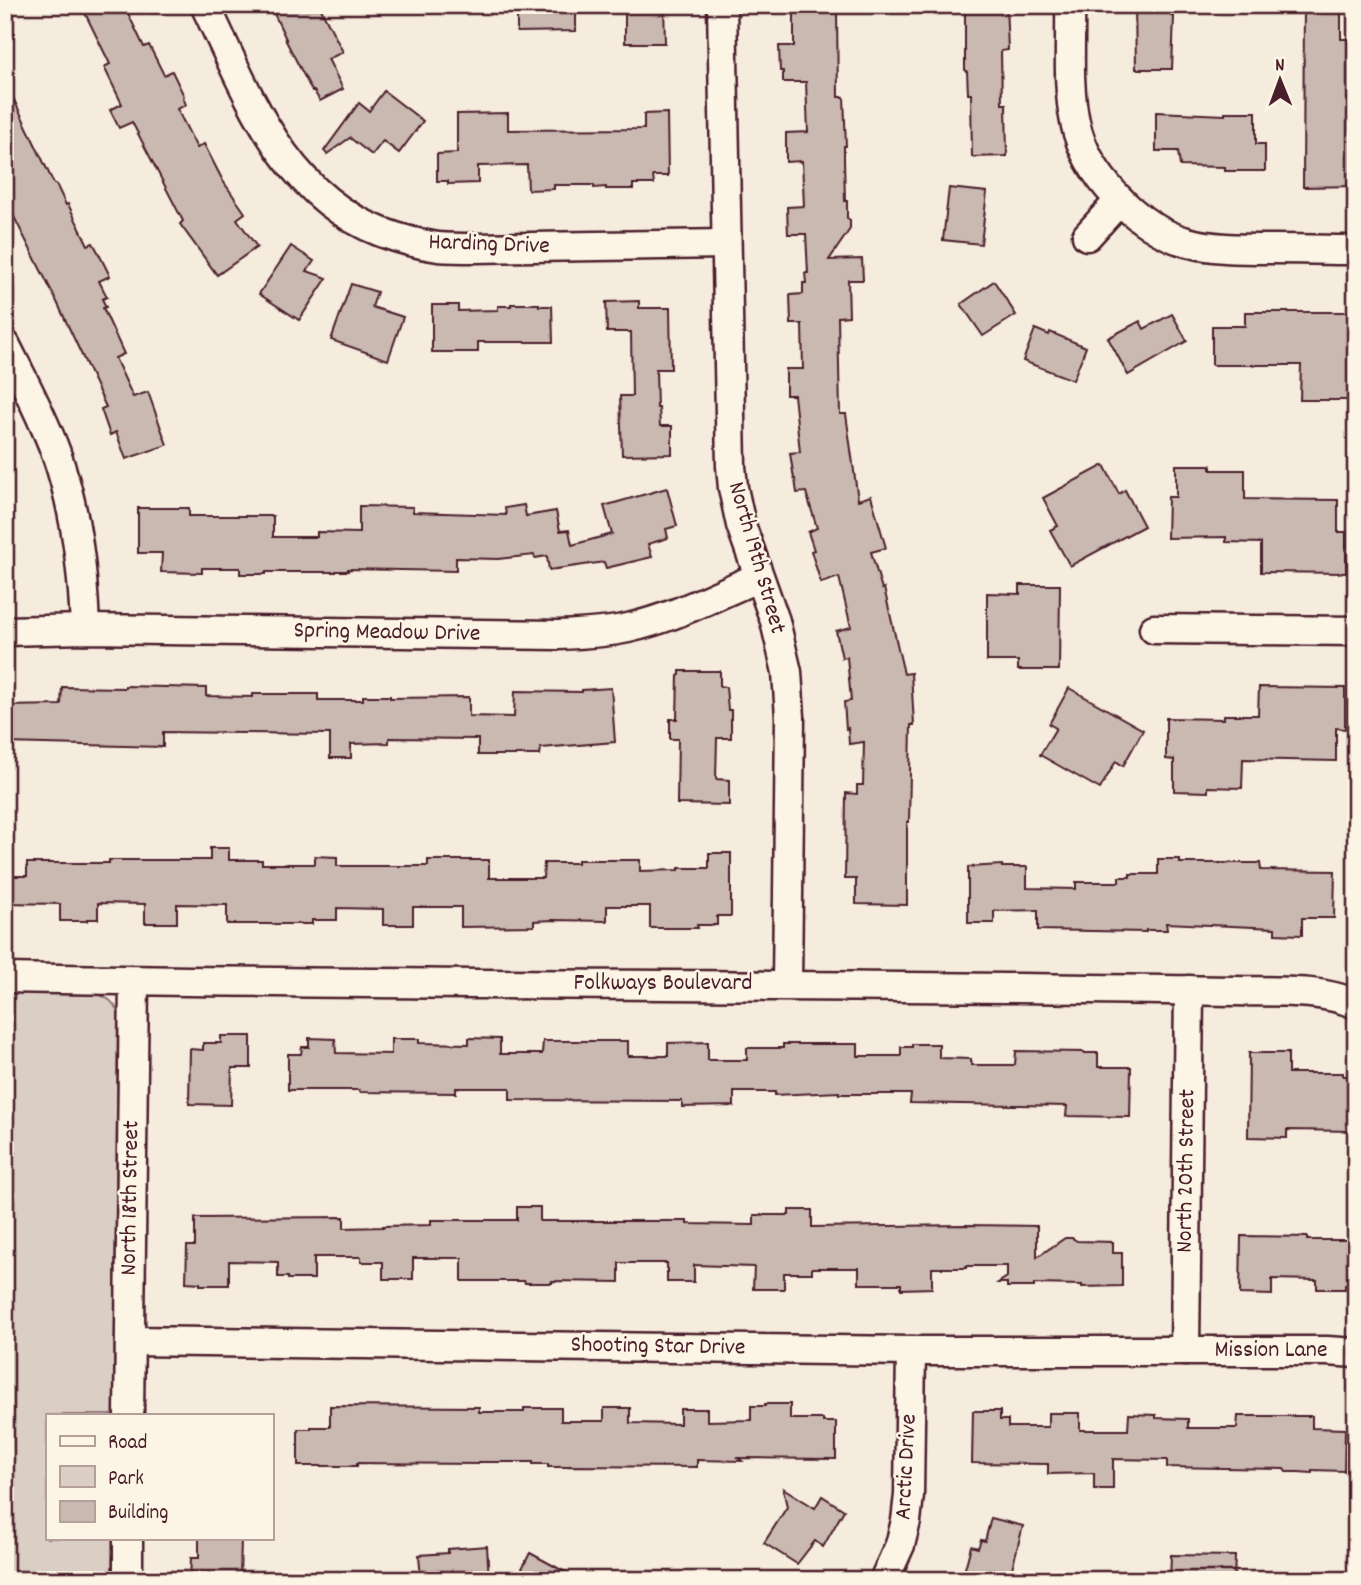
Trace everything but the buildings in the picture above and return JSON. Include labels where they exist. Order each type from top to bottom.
[{"type":"street","name":"Harding Drive","points":[[205,5],[261,122],[290,164],[327,202],[371,228],[404,240],[438,247],[726,244]]},
{"type":"street","name":"North 19th Street","points":[[722,5],[732,477],[741,526],[781,641],[787,672],[787,985]]},
{"type":"street","points":[[1070,5],[1071,86],[1075,124],[1086,153],[1107,187],[1149,225],[1175,239],[1223,249],[1356,250]]},
{"type":"street","points":[[1087,236],[1120,200]]},
{"type":"street","points":[[5,344],[55,451],[72,506],[81,559],[85,629]]},
{"type":"street","name":"Spring Meadow Drive","points":[[5,631],[85,629],[593,634],[648,623],[759,577]]},
{"type":"street","points":[[1154,629],[1356,631]]},
{"type":"street","name":"Folkways Boulevard","points":[[5,978],[1189,990],[1320,993],[1356,1004]]},
{"type":"street","name":"North 18th Street","points":[[129,1414],[134,981]]},
{"type":"street","name":"Folkways Boulevard","points":[[1320,993],[1356,986]]},
{"type":"street","name":"North 20th Street","points":[[1185,1351],[1189,990]]},
{"type":"street","name":"Shooting Star Drive","points":[[130,1341],[1185,1351]]},
{"type":"street","name":"Arctic Drive","points":[[884,1580],[900,1545],[906,1521],[909,1495],[911,1350]]},
{"type":"street","name":"Mission Lane","points":[[1185,1351],[1356,1353]]},
{"type":"street","points":[[128,1540],[128,1580]]},
{"type":"green space","points":[[5,993],[100,995],[111,1002],[118,1012],[114,1414],[46,1414],[46,1540],[113,1540],[112,1580],[5,1580]]}]
